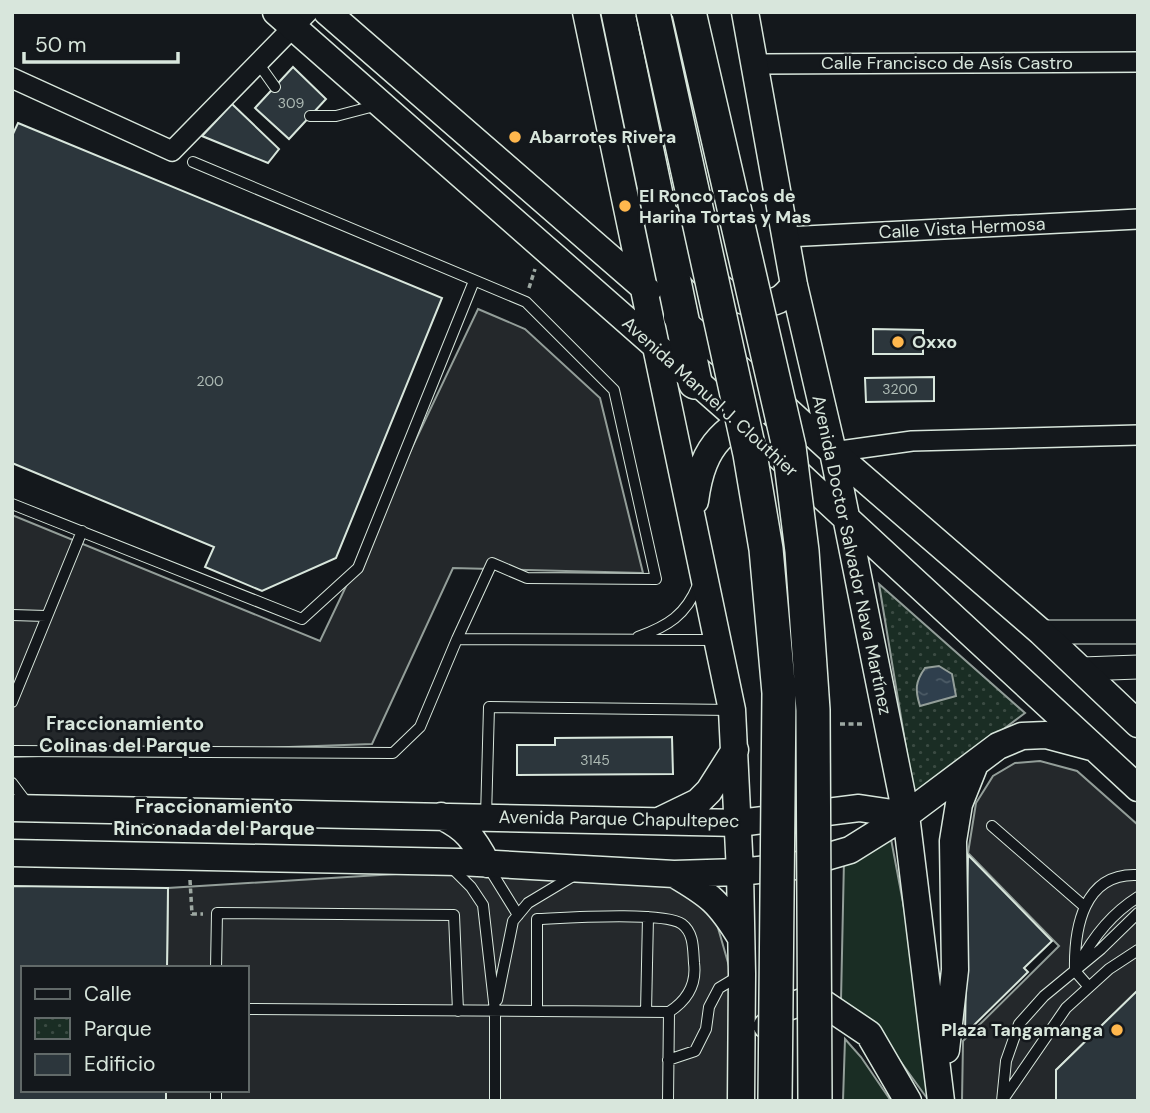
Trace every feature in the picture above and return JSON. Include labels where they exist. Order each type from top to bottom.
[{"type":"highway","points":[[618,12],[695,382]]},
{"type":"highway","points":[[653,12],[750,454],[766,549],[779,693],[775,1101]]},
{"type":"highway","points":[[689,12],[789,447],[802,551],[813,710],[815,1101]]},
{"type":"main road","name":"Avenida Manuel J. Clouthier","points":[[327,12],[1041,632],[1138,724]]},
{"type":"main road","points":[[586,12],[732,710],[739,823],[741,1101]]},
{"type":"main road","name":"Avenida Doctor Salvador Nava Martínez","points":[[745,12],[794,285],[833,452],[906,815],[941,1097]]},
{"type":"main road","name":"Avenida Manuel J. Clouthier","points":[[292,17],[380,104],[740,421],[1138,788]]},
{"type":"main road","points":[[650,160],[675,235],[697,267],[729,293],[752,304],[778,300],[794,285]]},
{"type":"main road","points":[[693,517],[698,480],[705,456],[719,438],[740,421],[777,401]]},
{"type":"main road","points":[[12,853],[446,862],[674,873],[740,872],[795,866],[850,850],[906,815],[998,746],[1022,736],[1046,735],[1094,748]]},
{"type":"main road","points":[[658,821],[698,802],[709,791],[735,750]]},
{"type":"main road","points":[[941,1097],[955,970],[953,841],[959,804],[976,762]]},
{"type":"main road","name":"Avenida Parque Chapultepec","points":[[22,809],[739,823],[859,808],[906,815]]},
{"type":"main road","points":[[440,816],[458,825],[471,837],[487,864]]},
{"type":"main road","points":[[674,873],[703,890],[722,908],[741,938]]},
{"type":"main road","points":[[749,1101],[764,1029],[785,1008],[805,1001],[823,1003],[869,1034],[908,1101]]},
{"type":"street","points":[[14,83],[172,151],[258,63],[292,17]]},
{"type":"street","name":"Calle Francisco de Asís Castro","points":[[756,64],[1138,62]]},
{"type":"street","name":"Calle Vista Hermosa","points":[[786,237],[1138,219]]},
{"type":"street","points":[[833,452],[912,441],[1138,435]]},
{"type":"street","points":[[1041,632],[1138,632]]},
{"type":"street","points":[[1082,669],[1138,667]]},
{"type":"lane","points":[[258,63],[275,87]]},
{"type":"lane","points":[[310,116],[336,116],[380,104]]},
{"type":"lane","points":[[12,751],[393,753],[420,727],[492,563],[527,578],[656,579],[614,390],[526,302],[193,162]]},
{"type":"lane","points":[[12,503],[302,619],[358,568],[474,281]]},
{"type":"lane","points":[[12,702],[82,531]]},
{"type":"lane","points":[[631,639],[656,630],[677,617],[692,601],[704,570]]},
{"type":"lane","points":[[12,615],[46,617]]},
{"type":"lane","points":[[457,639],[719,640]]},
{"type":"lane","points":[[486,817],[489,707],[732,710]]},
{"type":"lane","points":[[12,783],[22,809]]},
{"type":"lane","points":[[992,826],[1085,907]]},
{"type":"lane","points":[[446,862],[471,887],[484,905],[495,1011],[495,1101]]},
{"type":"lane","points":[[487,864],[518,915]]},
{"type":"lane","points":[[495,1011],[513,921],[528,903],[589,867]]},
{"type":"lane","points":[[1089,987],[1075,971],[1077,929],[1085,907],[1095,891],[1105,882],[1115,877],[1138,875]]},
{"type":"lane","points":[[1075,971],[1094,936],[1138,897]]},
{"type":"lane","points":[[216,966],[217,913],[454,915],[458,1011]]},
{"type":"lane","points":[[1002,1101],[1006,1061],[1019,1024],[1044,996],[1138,914]]},
{"type":"lane","points":[[248,1009],[669,1012],[680,1004],[691,990],[695,972],[691,934],[680,922],[648,917],[537,919],[537,1011]]},
{"type":"lane","points":[[646,1012],[648,917]]},
{"type":"lane","points":[[1002,1101],[1059,1018],[1109,969],[1138,950]]},
{"type":"lane","points":[[668,1060],[695,1051],[706,1029],[709,1007],[719,988],[742,974]]},
{"type":"lane","points":[[668,1101],[669,1012]]},
{"type":"path","points":[[526,302],[541,247]]},
{"type":"path","points":[[190,879],[192,914],[217,913]]},
{"type":"green space","points":[[879,584],[1025,713],[914,796]]},
{"type":"green space","points":[[891,839],[915,966],[929,1101],[882,1036],[841,1000],[844,860]]},
{"type":"green space","points":[[845,1039],[861,1057],[891,1101],[843,1101]]},
{"type":"shaded area","points":[[478,309],[525,329],[600,398],[643,573],[453,568],[372,744],[12,757],[12,515],[320,641]]},
{"type":"shaded area","points":[[1040,761],[1077,771],[1138,825],[1138,990],[1056,1070],[1056,1101],[962,1101],[963,1041],[1059,946],[968,853],[976,803],[993,776],[1015,763]]},
{"type":"shaded area","points":[[461,870],[671,884],[714,914],[731,973],[731,1101],[166,1101],[166,1092],[248,1092],[248,966],[167,966],[168,888]]},
{"type":"water","points":[[939,666],[952,674],[956,696],[920,706],[917,691],[919,678],[925,668]]},
{"type":"building","points":[[293,67],[326,99],[289,139],[255,108]]},
{"type":"building","points":[[232,104],[279,149],[268,163],[202,136]]},
{"type":"building","points":[[18,123],[442,298],[336,558],[262,591],[205,567],[214,547],[12,463],[12,136]]},
{"type":"building","name":"Oxxo","points":[[873,329],[923,330],[923,354],[873,354]]},
{"type":"building","points":[[934,377],[934,401],[866,402],[865,378]]},
{"type":"building","points":[[672,737],[673,774],[517,775],[517,745],[555,745],[555,738]]},
{"type":"building","points":[[968,855],[1052,941],[1024,968],[1028,972],[965,1034]]},
{"type":"building","points":[[12,886],[168,888],[167,966],[21,966],[21,1092],[166,1092],[166,1101],[12,1101]]},
{"type":"building","name":"Plaza Tangamanga","points":[[1138,990],[1138,1101],[1056,1101],[1056,1070]]},
{"type":"place","name":"Abarrotes Rivera","points":[[515,137]]},
{"type":"place","name":"El Ronco Tacos de Harina Tortas y Mas","points":[[625,206]]},
{"type":"place","name":"Oxxo","points":[[898,342]]},
{"type":"place","name":"Plaza Tangamanga","points":[[1117,1030]]},
{"type":"district","name":"Fraccionamiento Colinas del Parque","points":[[125,734]]},
{"type":"district","name":"Fraccionamiento Rinconada del Parque","points":[[214,817]]}]
